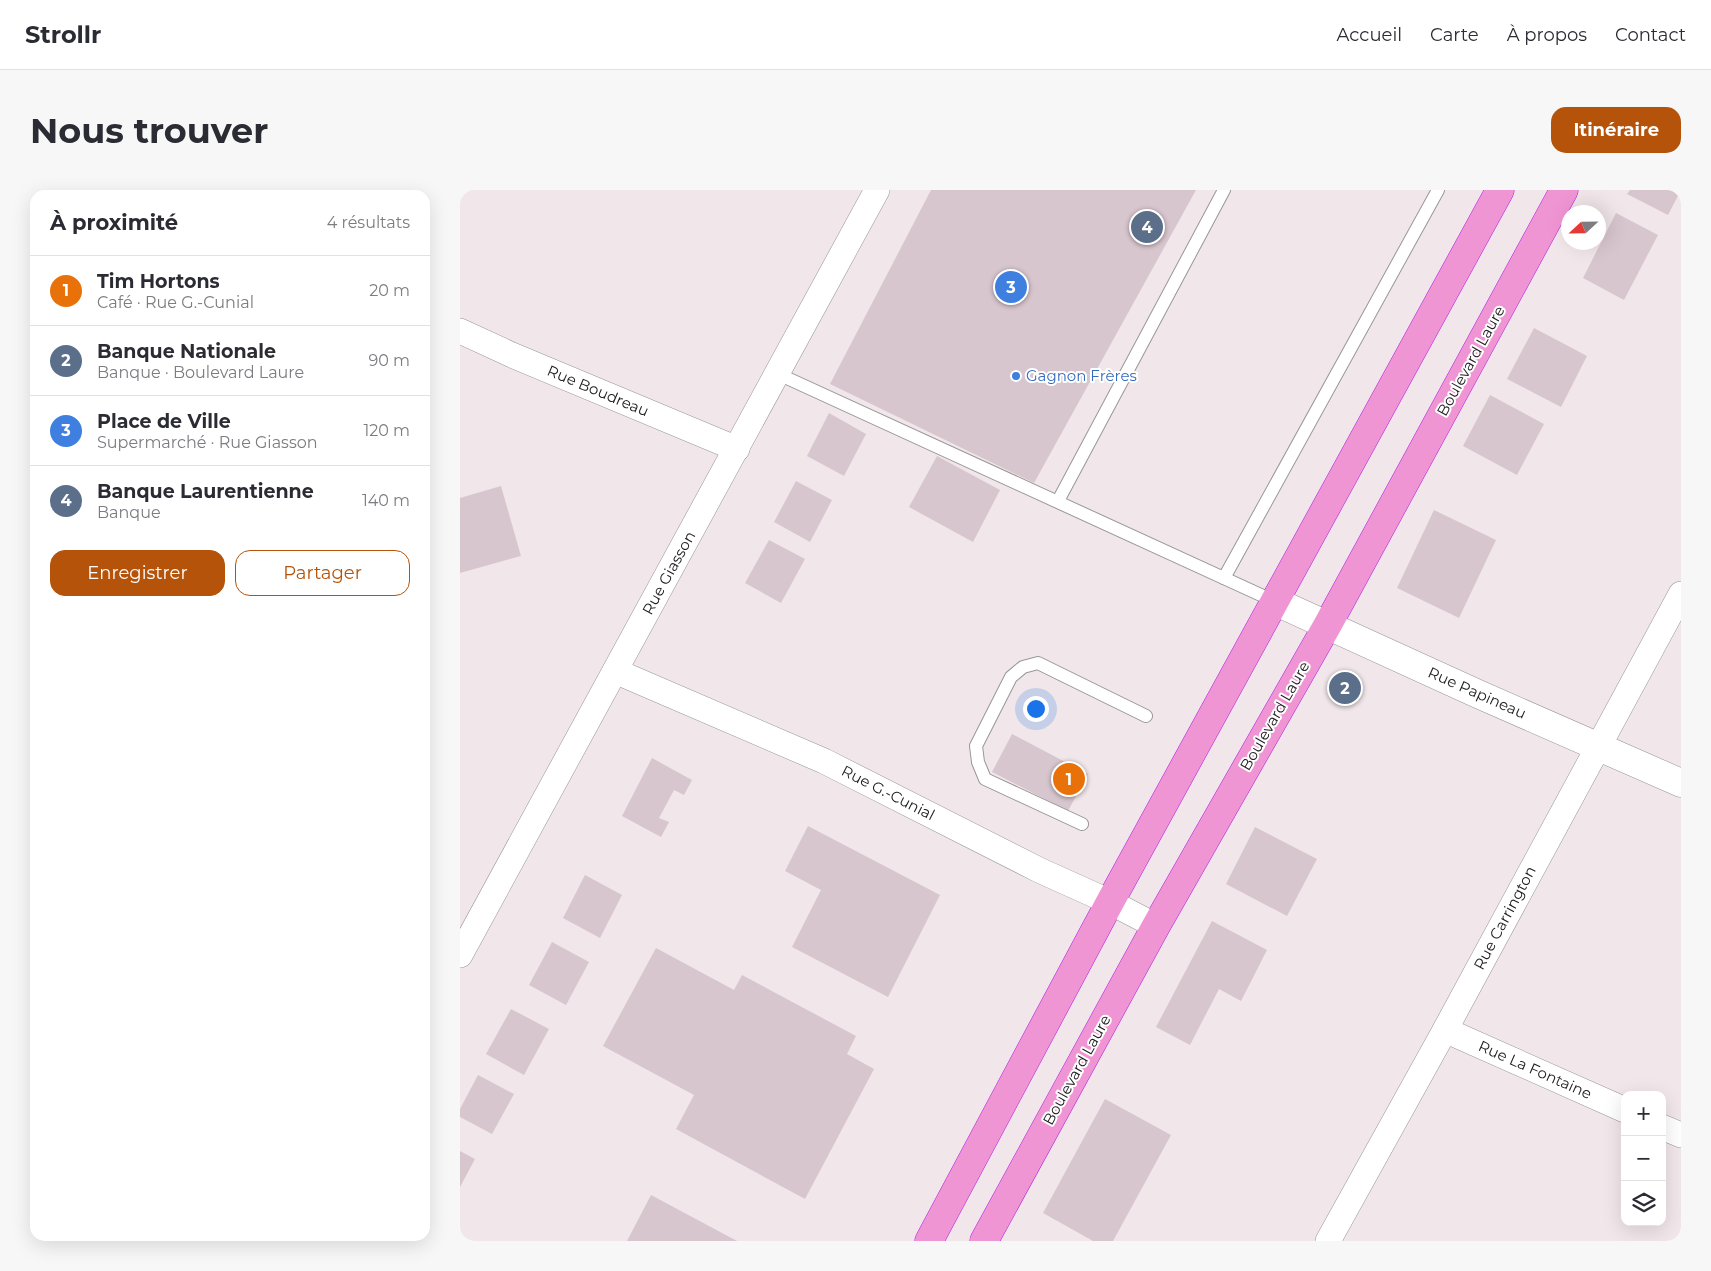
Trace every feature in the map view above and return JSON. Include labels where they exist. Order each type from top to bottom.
[{"type":"highway","points":[[929,1241],[1110,902],[1500,190]]},
{"type":"highway","name":"Boulevard Laure","points":[[984,1241],[1156,926],[1327,626],[1564,190]]},
{"type":"street","name":"Rue Giasson","points":[[460,955],[877,190]]},
{"type":"street","name":"Rue Boudreau","points":[[460,331],[512,355],[737,449]]},
{"type":"street","name":"Rue Carrington","points":[[1328,1241],[1445,1030],[1681,594]]},
{"type":"street","name":"Rue Papineau","points":[[1274,602],[1681,783]]},
{"type":"street","name":"Rue G.-Cunial","points":[[615,672],[824,761],[1039,870],[1110,902],[1156,926]]},
{"type":"street","name":"Rue La Fontaine","points":[[1445,1030],[1621,1108]]},
{"type":"street","points":[[1666,1129],[1681,1135]]},
{"type":"lane","points":[[1058,501],[1224,190]]},
{"type":"lane","points":[[1224,578],[1438,190]]},
{"type":"lane","points":[[776,373],[1058,501],[1274,602]]},
{"type":"lane","points":[[1082,824],[985,779],[978,762],[976,746],[1011,677],[1024,667],[1038,663],[1146,716]]},
{"type":"building","points":[[931,190],[1196,190],[1034,483],[830,384]]},
{"type":"building","points":[[1630,190],[1681,190],[1668,215],[1627,194]]},
{"type":"building","points":[[1616,213],[1658,235],[1624,300],[1583,278],[1597,250],[1606,250],[1606,233]]},
{"type":"building","points":[[1534,328],[1587,356],[1561,407],[1507,379]]},
{"type":"building","points":[[1490,395],[1544,424],[1517,475],[1463,446]]},
{"type":"building","points":[[829,413],[866,434],[844,476],[807,456]]},
{"type":"building","points":[[937,456],[1000,490],[973,542],[909,507]]},
{"type":"building","points":[[796,481],[832,500],[810,542],[774,522]]},
{"type":"building","points":[[501,486],[521,556],[460,573],[460,498]]},
{"type":"building","points":[[1434,510],[1496,540],[1459,618],[1397,588]]},
{"type":"building","points":[[769,540],[805,559],[781,603],[745,583]]},
{"type":"building","points":[[1012,734],[1088,774],[1068,811],[992,772]]},
{"type":"building","points":[[652,758],[692,780],[684,795],[674,790],[659,818],[669,822],[661,837],[622,816]]},
{"type":"building","points":[[808,826],[940,895],[888,997],[792,947],[821,890],[785,871]]},
{"type":"building","points":[[1255,827],[1317,859],[1287,916],[1226,884]]},
{"type":"building","points":[[585,875],[622,895],[600,938],[563,918]]},
{"type":"building","points":[[1212,921],[1267,950],[1241,1001],[1219,989],[1190,1045],[1156,1027]]},
{"type":"building","points":[[552,942],[589,962],[566,1005],[529,985]]},
{"type":"building","points":[[656,948],[734,990],[742,975],[856,1036],[847,1054],[874,1069],[805,1199],[676,1129],[694,1095],[603,1046]]},
{"type":"building","points":[[511,1009],[549,1029],[524,1075],[486,1054]]},
{"type":"building","points":[[478,1075],[514,1094],[492,1134],[460,1117],[460,1109]]},
{"type":"building","points":[[1105,1099],[1171,1135],[1113,1241],[1093,1241],[1043,1213]]},
{"type":"building","points":[[460,1151],[475,1159],[460,1187]]},
{"type":"building","points":[[651,1195],[737,1241],[627,1241]]},
{"type":"place","name":"Banque Laurentienne","points":[[1147,227]]},
{"type":"place","name":"Place de Ville","points":[[1011,287]]},
{"type":"place","name":"Gagnon Frères","points":[[1016,376]]},
{"type":"place","name":"Banque Nationale","points":[[1345,688]]},
{"type":"place","name":"Tim Hortons","points":[[1069,779]]}]
